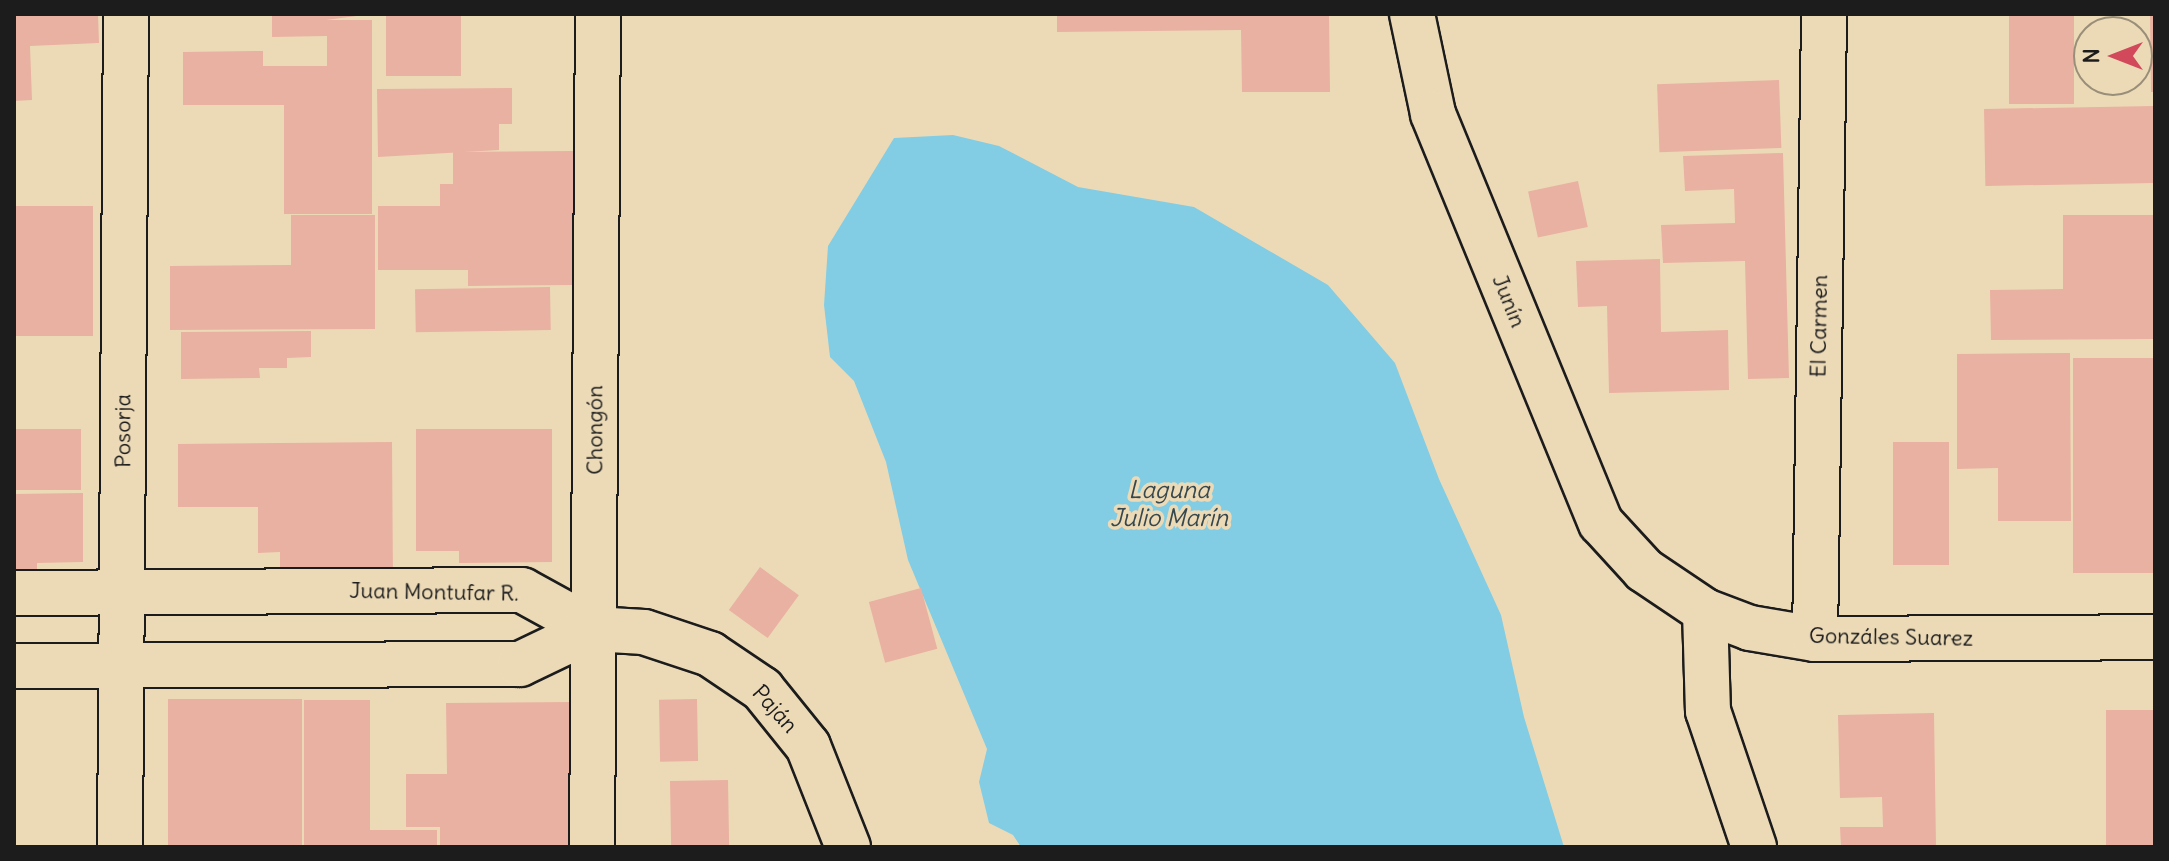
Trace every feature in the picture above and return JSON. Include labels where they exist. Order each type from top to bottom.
[{"type":"street","name":"Posorja","points":[[120,847],[126,14]]},
{"type":"street","name":"Chongón","points":[[592,847],[598,14]]},
{"type":"street","name":"Junín","points":[[1412,14],[1433,114],[1595,509],[1601,523],[1644,570]]},
{"type":"street","name":"El Carmen","points":[[1815,639],[1824,14]]},
{"type":"street","name":"Gonzáles Suarez","points":[[1644,570],[1705,611],[1750,628],[1815,639],[2155,637]]},
{"type":"street","name":"Juan Montufar R.","points":[[14,593],[522,590],[593,629]]},
{"type":"street","points":[[1705,611],[1708,711],[1754,847]]},
{"type":"street","points":[[14,666],[520,664],[593,629]]},
{"type":"street","name":"Paján","points":[[593,629],[644,632],[710,654],[762,689],[808,746],[848,847]]},
{"type":"water","name":"Laguna Julio Marín","points":[[953,135],[999,146],[1078,187],[1194,207],[1328,285],[1395,363],[1439,479],[1501,615],[1524,717],[1564,847],[1021,847],[1013,835],[989,823],[979,782],[987,749],[908,560],[886,462],[854,381],[830,357],[824,305],[828,246],[894,138]]},
{"type":"building","points":[[14,14],[98,14],[99,43],[30,46],[32,100],[14,101]]},
{"type":"building","points":[[272,14],[372,14],[326,20],[372,20],[372,214],[284,214],[284,105],[183,105],[183,52],[263,51],[263,66],[327,66],[327,36],[272,37]]},
{"type":"building","points":[[386,14],[461,14],[461,76],[386,76]]},
{"type":"building","points":[[1057,14],[1329,14],[1330,92],[1242,92],[1241,30],[1057,32]]},
{"type":"building","points":[[2009,14],[2074,14],[2074,104],[2009,104]]},
{"type":"building","points":[[2155,14],[2155,92],[2153,16],[2150,16]]},
{"type":"building","points":[[1779,80],[1781,148],[1659,152],[1657,84]]},
{"type":"building","points":[[512,88],[512,124],[499,124],[499,150],[378,157],[377,89]]},
{"type":"building","points":[[2154,106],[2155,183],[1985,186],[1984,109]]},
{"type":"building","points":[[573,151],[574,285],[468,286],[468,270],[378,270],[378,206],[440,206],[440,184],[453,184],[453,152]]},
{"type":"building","points":[[1783,153],[1789,378],[1748,379],[1745,261],[1663,263],[1661,225],[1735,223],[1734,189],[1685,191],[1683,156]]},
{"type":"building","points":[[1578,181],[1588,227],[1538,238],[1528,192]]},
{"type":"building","points":[[14,206],[93,206],[93,336],[14,336]]},
{"type":"building","points":[[291,215],[375,215],[375,329],[170,330],[170,266],[291,265]]},
{"type":"building","points":[[2063,215],[2155,215],[2155,339],[1991,340],[1990,290],[2063,289]]},
{"type":"building","points":[[1660,259],[1661,332],[1728,330],[1729,390],[1609,393],[1607,306],[1578,307],[1576,261]]},
{"type":"building","points":[[550,287],[551,330],[416,332],[415,289]]},
{"type":"building","points":[[311,331],[311,357],[287,358],[287,368],[259,368],[260,378],[181,379],[181,332]]},
{"type":"building","points":[[2070,353],[2071,521],[1998,521],[1998,468],[1957,469],[1957,354]]},
{"type":"building","points":[[2073,358],[2155,358],[2155,573],[2073,573]]},
{"type":"building","points":[[14,429],[81,429],[81,490],[14,490]]},
{"type":"building","points":[[416,429],[552,429],[552,562],[459,563],[459,551],[416,551]]},
{"type":"building","points":[[392,442],[393,581],[280,581],[280,552],[258,553],[258,507],[178,507],[178,444]]},
{"type":"building","points":[[1893,442],[1949,442],[1949,565],[1893,565]]},
{"type":"building","points":[[83,493],[83,562],[37,563],[37,577],[14,577],[14,494]]},
{"type":"building","points":[[760,567],[799,595],[768,638],[729,610]]},
{"type":"building","points":[[921,588],[937,649],[885,663],[869,602]]},
{"type":"building","points":[[168,699],[302,699],[302,847],[168,847]]},
{"type":"building","points":[[697,699],[698,761],[660,762],[659,700]]},
{"type":"building","points":[[304,700],[370,700],[370,830],[437,830],[437,847],[304,847]]},
{"type":"building","points":[[573,702],[573,847],[440,847],[440,827],[406,827],[406,774],[447,774],[446,703]]},
{"type":"building","points":[[2106,710],[2155,710],[2155,847],[2106,847]]},
{"type":"building","points":[[1934,713],[1936,847],[1841,847],[1840,827],[1883,827],[1882,797],[1840,798],[1838,715]]},
{"type":"building","points":[[728,780],[729,847],[671,847],[670,781]]}]
